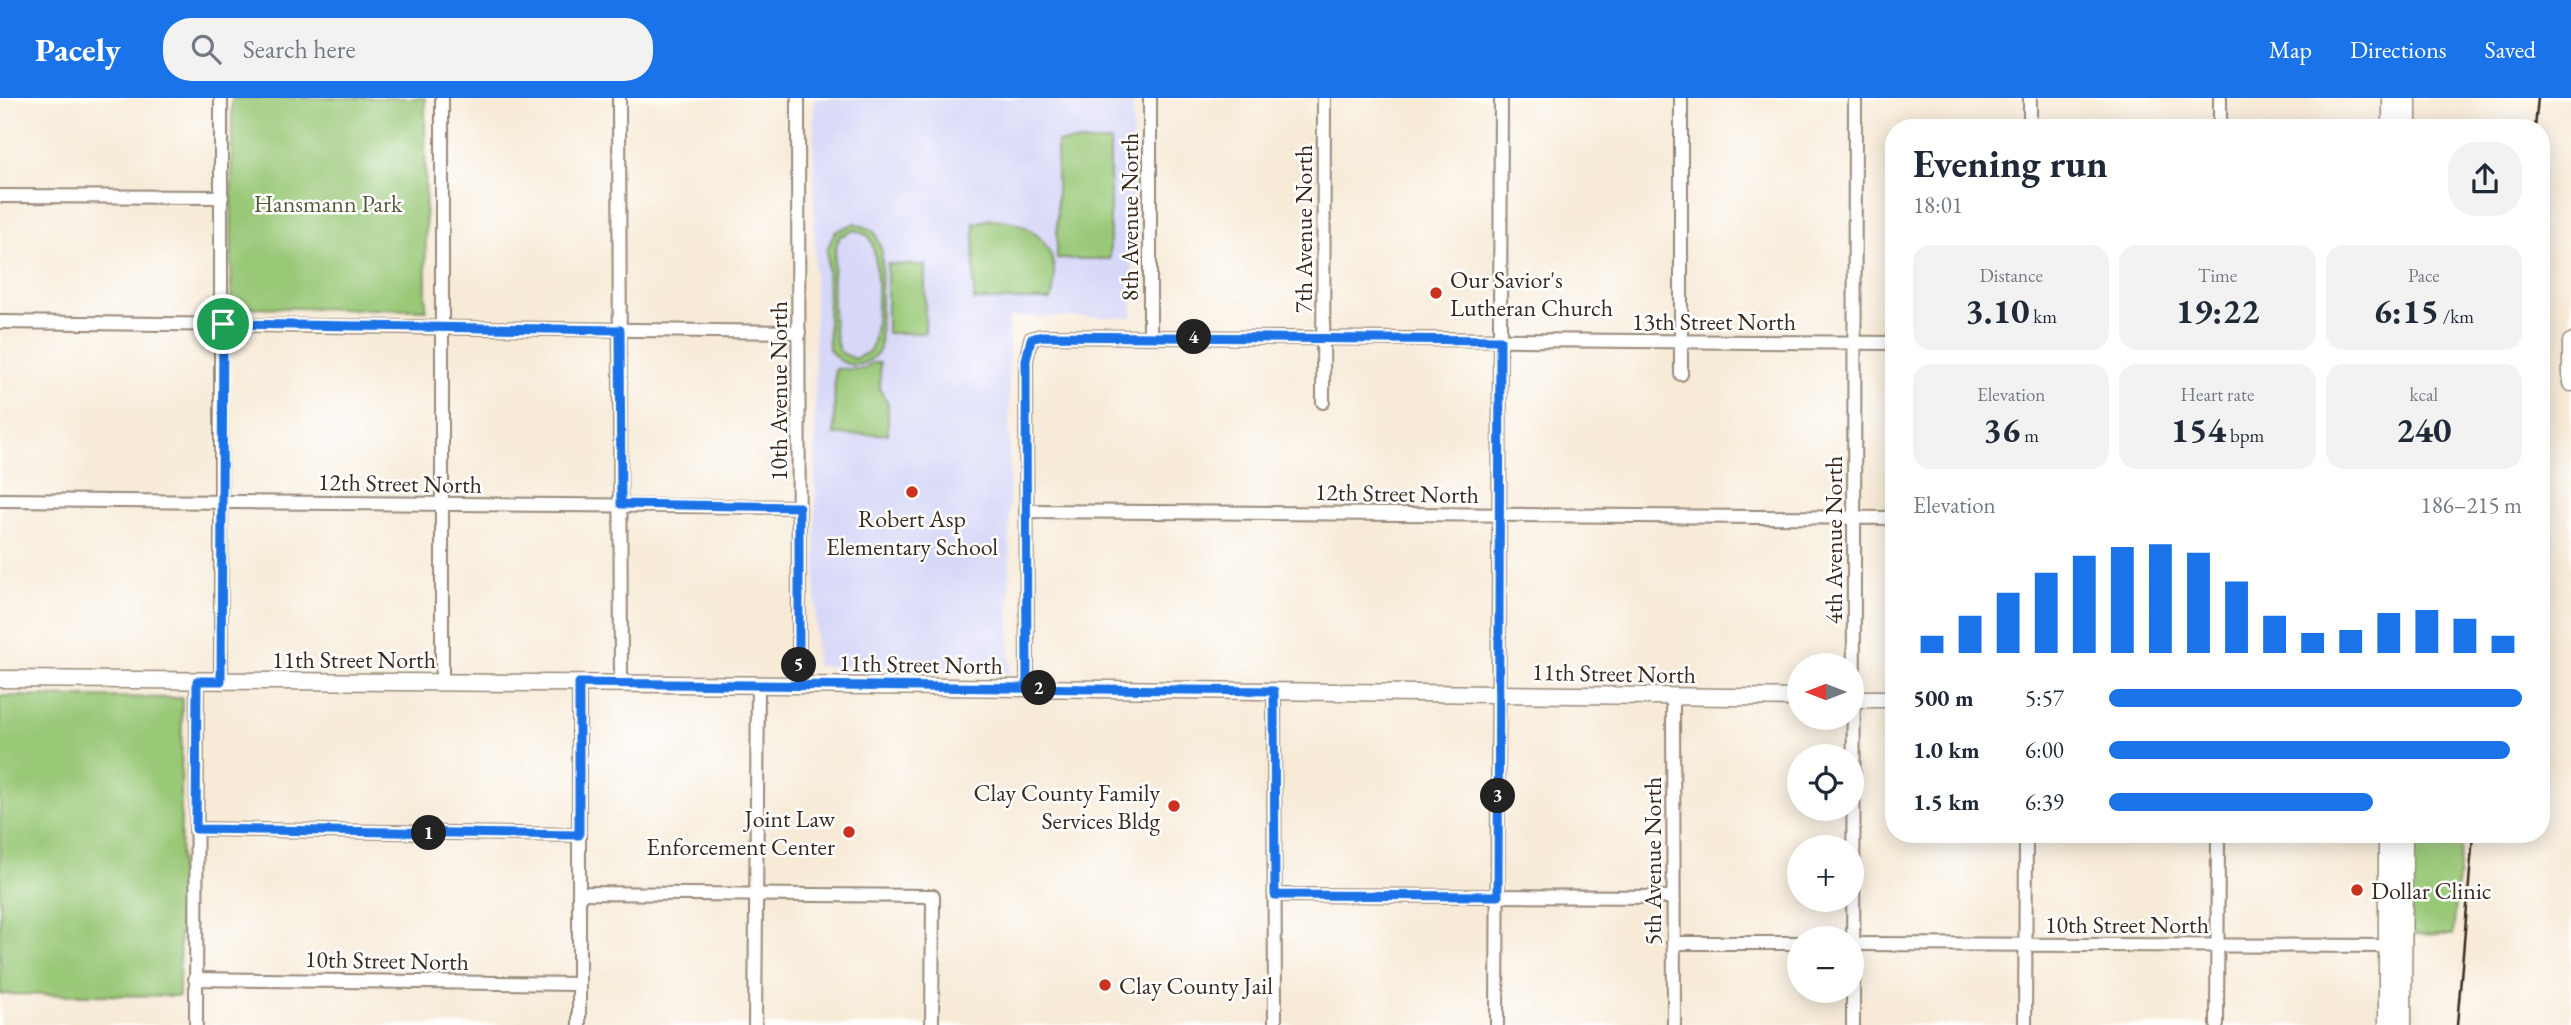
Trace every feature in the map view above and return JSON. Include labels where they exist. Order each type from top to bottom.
[{"type":"main road","points":[[2392,98],[2392,119]]},
{"type":"main road","points":[[2407,98],[2407,119]]},
{"type":"main road","points":[[2389,843],[2402,1025]]},
{"type":"main road","points":[[2388,1025],[2402,843]]},
{"type":"street","points":[[221,98],[221,681]]},
{"type":"street","points":[[442,98],[442,682]]},
{"type":"street","points":[[620,98],[621,684]]},
{"type":"street","name":"10th Avenue North","points":[[798,98],[799,685]]},
{"type":"street","name":"8th Avenue North","points":[[1150,98],[1150,337]]},
{"type":"street","name":"7th Avenue North","points":[[1323,402],[1324,98]]},
{"type":"street","points":[[1497,1025],[1501,98]]},
{"type":"street","points":[[1681,98],[1681,374]]},
{"type":"street","name":"4th Avenue North","points":[[1853,653],[1855,98]]},
{"type":"street","points":[[2030,119],[2031,98]]},
{"type":"street","points":[[2220,98],[2220,119]]},
{"type":"street","points":[[0,196],[222,197]]},
{"type":"street","points":[[0,322],[799,332]]},
{"type":"street","name":"13th Street North","points":[[1026,510],[1026,351],[1031,339],[1041,336],[1885,343]]},
{"type":"street","points":[[2571,342],[2571,383]]},
{"type":"street","name":"12th Street North","points":[[0,500],[799,507]]},
{"type":"street","points":[[1026,510],[1027,688]]},
{"type":"street","name":"12th Street North","points":[[1026,510],[1885,518]]},
{"type":"street","name":"11th Street North","points":[[0,679],[799,685],[1787,698]]},
{"type":"street","points":[[196,1025],[197,681]]},
{"type":"street","points":[[579,683],[579,1025]]},
{"type":"street","points":[[755,1025],[758,685]]},
{"type":"street","points":[[1274,691],[1275,1025]]},
{"type":"street","name":"5th Avenue North","points":[[1673,696],[1674,1025]]},
{"type":"street","points":[[1864,699],[1885,699]]},
{"type":"street","name":"4th Avenue North","points":[[1852,926],[1853,730]]},
{"type":"street","points":[[196,829],[579,835]]},
{"type":"street","points":[[2025,1025],[2026,843]]},
{"type":"street","points":[[2217,1025],[2218,843]]},
{"type":"street","points":[[580,893],[933,896],[932,1025]]},
{"type":"street","points":[[1275,895],[1673,897]]},
{"type":"street","points":[[1674,943],[1787,943]]},
{"type":"street","name":"10th Street North","points":[[1864,944],[2396,946]]},
{"type":"street","name":"10th Street North","points":[[195,979],[579,984]]},
{"type":"street","name":"4th Avenue North","points":[[1853,1003],[1853,1025]]},
{"type":"shaded area","name":"Robert Asp Elementary School","points":[[814,98],[1133,98],[1132,317],[1009,317],[1010,673],[966,672],[939,666],[816,666]]},
{"type":"green space","name":"Hansmann Park","points":[[232,98],[425,98],[426,310],[231,307]]},
{"type":"green space","points":[[1057,142],[1110,142],[1110,259],[1057,259]]},
{"type":"green space","points":[[991,219],[1023,226],[1035,233],[1044,243],[1054,268],[1051,300],[974,300],[974,223]]},
{"type":"green space","points":[[855,223],[874,231],[882,251],[880,349],[861,364],[841,361],[829,349],[827,250],[835,232]],"holes":[[[855,230],[869,236],[873,245],[877,276],[875,330],[869,352],[854,359],[840,352],[834,330],[834,258],[840,236]]]},
{"type":"green space","points":[[887,264],[925,265],[925,333],[887,333]]},
{"type":"green space","points":[[872,363],[880,363],[880,390],[888,403],[888,434],[834,435],[835,369],[863,369]]},
{"type":"green space","points":[[0,696],[182,698],[179,996],[0,994]]},
{"type":"green space","points":[[2410,843],[2461,843],[2453,935],[2411,934]]},
{"type":"railway","points":[[2536,119],[2538,98]]},
{"type":"railway","points":[[2457,1025],[2472,843]]},
{"type":"place","name":"Our Savior's Lutheran Church","points":[[1436,293]]},
{"type":"place","name":"Robert Asp Elementary School","points":[[912,492]]},
{"type":"place","name":"Clay County Family Services Bldg","points":[[1174,806]]},
{"type":"place","name":"Joint Law Enforcement Center","points":[[849,832]]},
{"type":"place","name":"Dollar Clinic","points":[[2357,890]]},
{"type":"place","name":"Clay County Jail","points":[[1105,985]]},
{"type":"route","points":[[223,324],[620,330],[621,504],[799,507],[799,685],[1027,688],[1026,351],[1031,339],[1041,336],[1500,340],[1498,896],[1275,895],[1274,691],[579,683],[579,835],[196,829],[197,681],[221,681],[223,324]]}]
